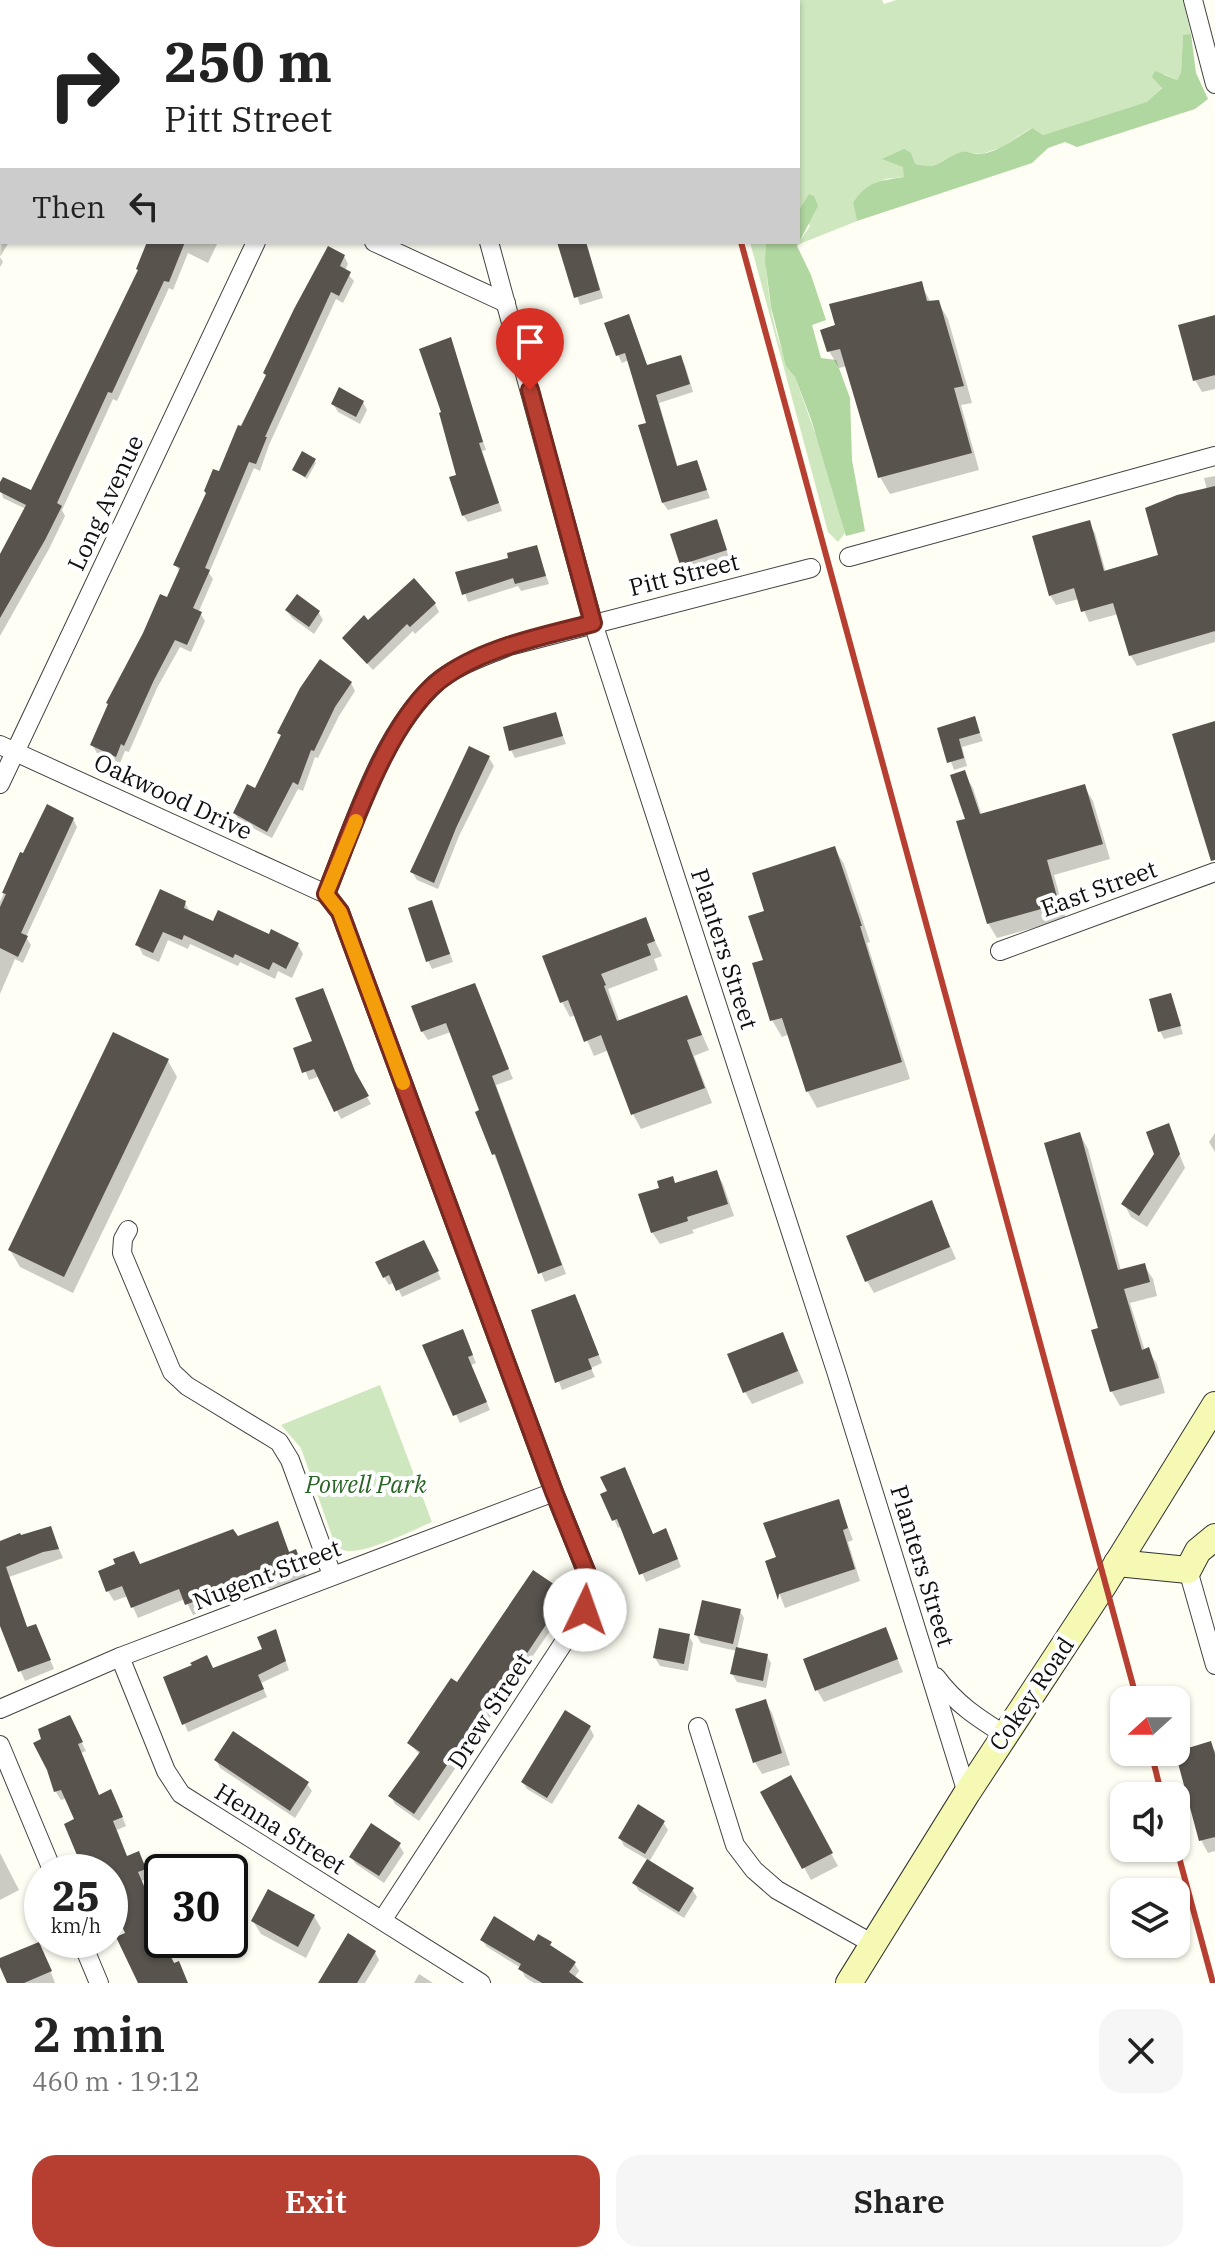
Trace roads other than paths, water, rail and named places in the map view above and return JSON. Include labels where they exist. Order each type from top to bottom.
[{"type":"street","points":[[1193,0],[1215,84]]},
{"type":"street","name":"Long Avenue","points":[[0,784],[8,748],[255,244]]},
{"type":"street","points":[[378,244],[506,303]]},
{"type":"street","name":"Planters Street","points":[[490,244],[593,623],[836,1371],[967,1793]]},
{"type":"street","points":[[849,557],[1215,456]]},
{"type":"street","name":"Pitt Street","points":[[326,894],[374,777],[412,709],[439,680],[509,646],[811,568]]},
{"type":"street","name":"Oakwood Drive","points":[[8,748],[326,894]]},
{"type":"street","name":"East Street","points":[[1000,951],[1215,872]]},
{"type":"street","name":"Drew Street","points":[[326,894],[340,912],[554,1492],[590,1581],[592,1595],[383,1919]]},
{"type":"street","points":[[128,1230],[123,1239],[122,1253],[172,1372],[187,1386],[279,1442],[290,1460],[332,1575]]},
{"type":"street","name":"Cokey Road","points":[[849,1983],[1215,1405]]},
{"type":"street","name":"Nugent Street","points":[[0,1709],[120,1657],[554,1492]]},
{"type":"street","points":[[1215,1537],[1198,1551],[1188,1570],[1215,1665]]},
{"type":"street","points":[[1117,1563],[1188,1570]]},
{"type":"street","name":"Henna Street","points":[[120,1657],[166,1771],[181,1794],[481,1983]]},
{"type":"street","name":"Planters Street","points":[[928,1666],[955,1701],[1005,1735]]},
{"type":"street","points":[[698,1727],[735,1845],[754,1870],[777,1890],[873,1944]]},
{"type":"street","points":[[0,1745],[45,1854]]},
{"type":"street","points":[[89,1958],[99,1983]]},
{"type":"railway","points":[[742,244],[1133,1686]]},
{"type":"railway","points":[[1154,1766],[1158,1782]]},
{"type":"railway","points":[[1180,1862],[1213,1983]]},
{"type":"park label","name":"Powell Park","points":[[366,1485]]}]
